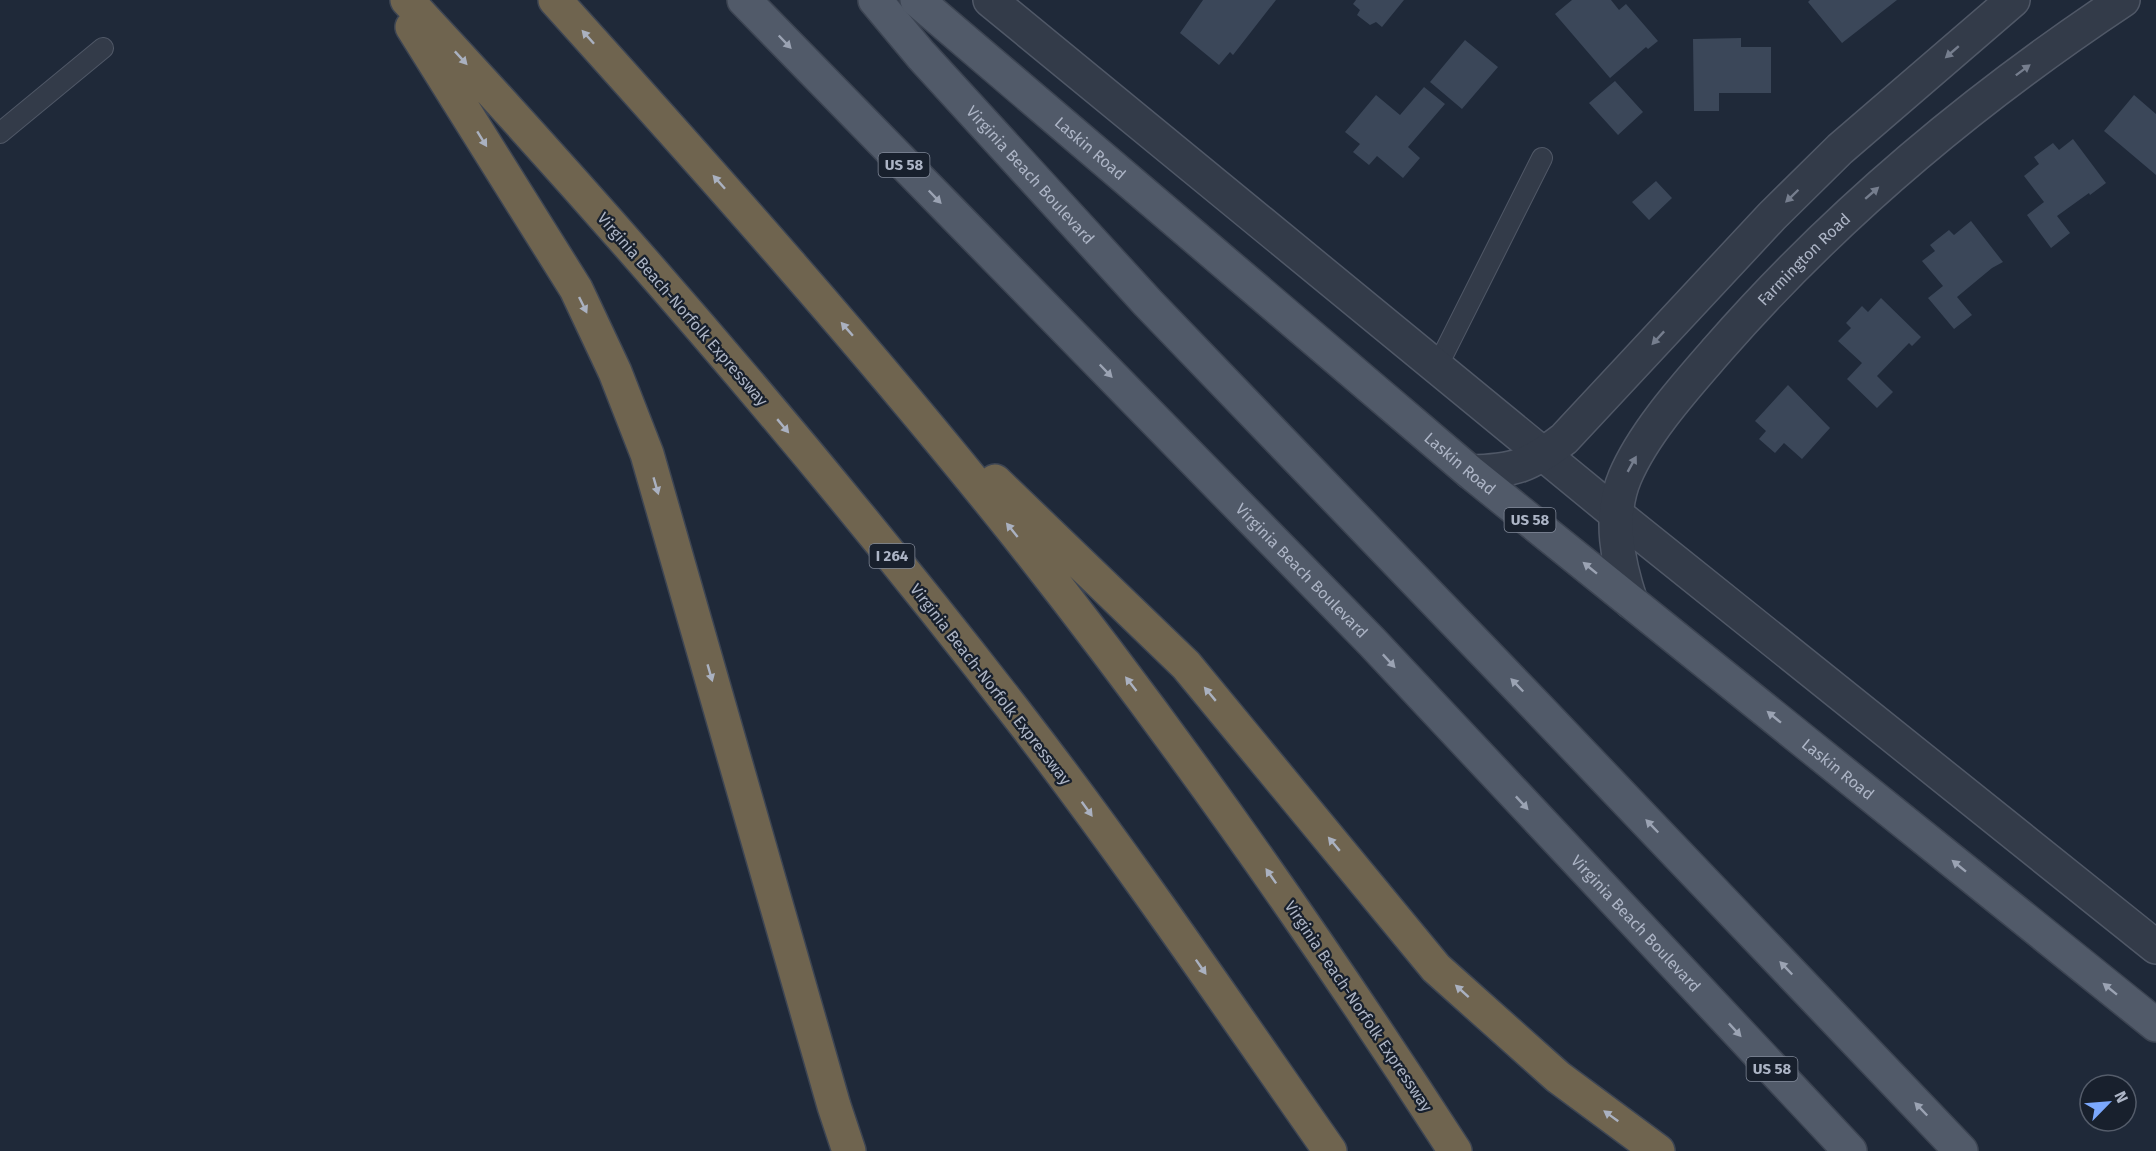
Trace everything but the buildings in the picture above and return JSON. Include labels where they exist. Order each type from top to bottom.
[{"type":"highway","points":[[395,0],[576,289],[615,372],[647,454],[834,1106],[849,1151]]},
{"type":"highway","name":"Virginia Beach-Norfolk Expressway","points":[[407,0],[494,93],[673,295],[875,535],[1024,724],[1148,891],[1329,1151]]},
{"type":"highway","name":"Virginia Beach-Norfolk Expressway","points":[[555,0],[740,205],[885,373],[1023,544],[1237,827],[1372,1024],[1455,1151]]},
{"type":"highway","points":[[885,373],[1186,665],[1436,968],[1558,1077],[1658,1151]]},
{"type":"main road","name":"Virginia Beach Boulevard","points":[[744,0],[1371,642],[1850,1151]]},
{"type":"main road","name":"Virginia Beach Boulevard","points":[[875,0],[921,55],[1148,303],[1539,708],[1961,1151]]},
{"type":"main road","name":"Laskin Road","points":[[917,0],[1470,472],[2156,1025]]},
{"type":"street","points":[[990,0],[1616,514],[2156,947]]},
{"type":"street","points":[[1470,472],[1500,471],[1522,466],[1544,454],[1564,439],[1772,216],[1840,149],[2013,0]]},
{"type":"street","name":"Farmington Road","points":[[1631,602],[1620,570],[1617,544],[1616,514],[1624,479],[1641,448],[1683,389],[1760,301],[1842,219],[1957,120],[2061,41],[2123,0]]},
{"type":"lane","points":[[0,133],[103,48]]},
{"type":"lane","points":[[1437,367],[1542,158]]}]
